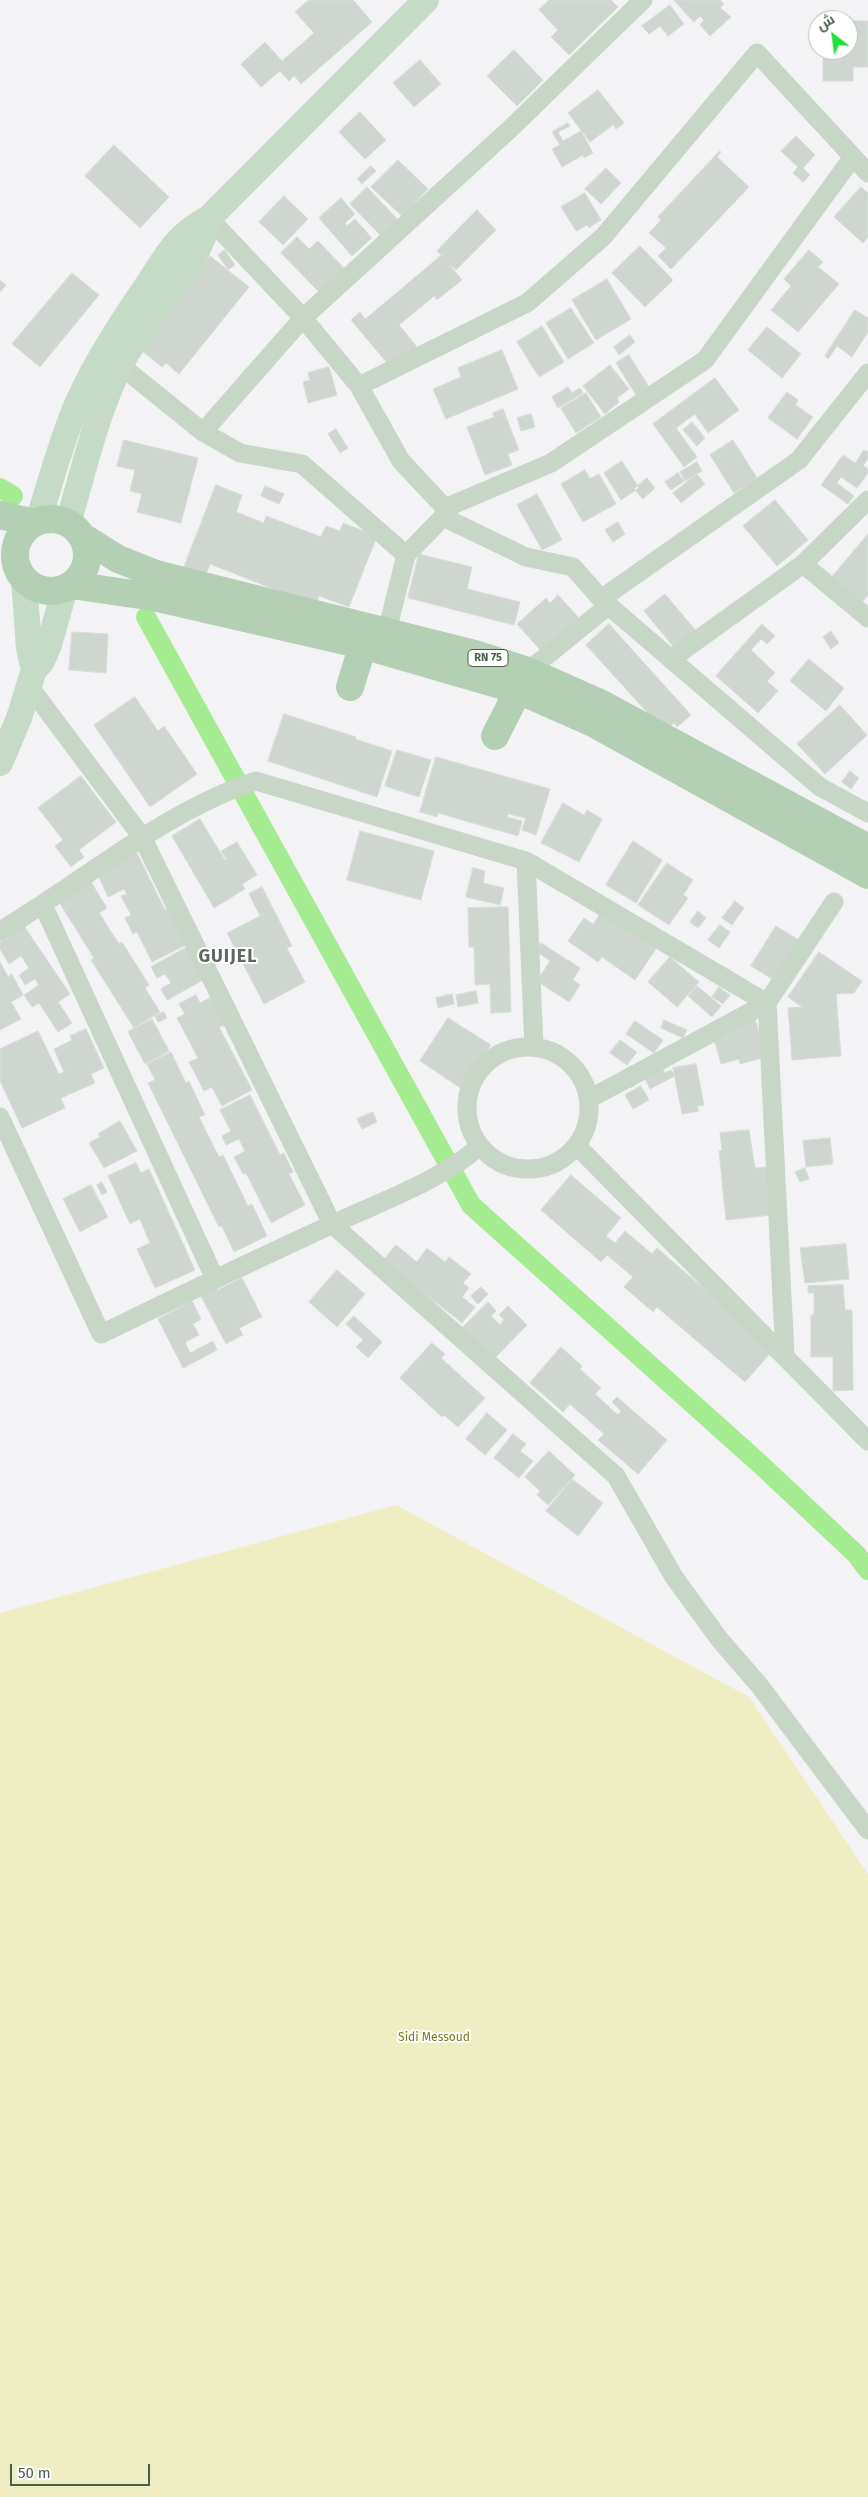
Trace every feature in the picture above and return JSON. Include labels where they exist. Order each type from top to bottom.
[{"type":"main road","points":[[32,678],[29,648],[14,568],[17,543],[26,529],[36,522],[77,403],[106,347],[178,239],[192,226],[208,218],[426,0]]},
{"type":"main road","points":[[0,763],[32,678],[49,645],[68,587],[85,568],[87,558],[76,530],[103,409],[120,364],[133,340],[202,244],[208,218]]},
{"type":"main road","points":[[0,515],[36,522],[53,519],[76,530]]},
{"type":"main road","name":"RN 75","points":[[76,530],[118,559],[156,574],[475,654],[523,680],[593,723],[868,875]]},
{"type":"main road","points":[[14,568],[43,590],[68,587]]},
{"type":"main road","name":"RN 75","points":[[68,587],[154,597],[523,680],[602,704],[868,848]]},
{"type":"main road","points":[[350,687],[363,645]]},
{"type":"main road","points":[[495,736],[523,680]]},
{"type":"street","points":[[203,432],[303,318],[510,129],[644,0]]},
{"type":"street","points":[[359,386],[527,303],[603,238],[757,53],[868,173]]},
{"type":"street","points":[[387,631],[406,555],[444,513],[551,463],[706,360],[853,157]]},
{"type":"street","points":[[208,218],[303,318],[359,386],[401,461],[444,513],[526,557],[573,567],[605,602],[820,786],[868,813]]},
{"type":"street","points":[[120,364],[203,432],[240,453],[302,464],[406,555]]},
{"type":"street","points":[[523,680],[605,602],[799,460],[868,373]]},
{"type":"street","points":[[671,659],[803,564],[868,500]]},
{"type":"street","points":[[803,564],[868,618]]},
{"type":"street","points":[[32,678],[142,837],[332,1224],[616,1476],[674,1577],[720,1640],[760,1684],[868,1830]]},
{"type":"street","points":[[0,931],[43,905],[142,837],[221,795],[256,780],[526,861],[767,1003]]},
{"type":"street","points":[[526,861],[534,1047]]},
{"type":"street","points":[[589,1099],[767,1003],[834,902]]},
{"type":"street","points":[[43,905],[215,1280]]},
{"type":"street","points":[[767,1003],[785,1355]]},
{"type":"street","points":[[522,1046],[543,1048],[562,1056],[577,1070],[587,1088],[589,1099],[590,1108],[587,1128],[577,1146],[562,1159],[544,1167],[524,1169],[505,1165],[479,1147],[468,1121],[467,1100],[473,1080],[486,1064],[503,1052],[522,1046]]},
{"type":"street","points":[[0,1117],[101,1334],[332,1224],[426,1183],[460,1163],[479,1147]]},
{"type":"street","points":[[577,1146],[785,1355],[868,1442]]},
{"type":"green space","name":"Sidi Messoud","points":[[396,1505],[749,1697],[868,1874],[868,2497],[0,2497],[0,1613]]},
{"type":"building","points":[[309,0],[353,0],[372,22],[301,84],[294,76],[289,81],[280,71],[261,87],[241,64],[265,42],[282,61],[314,33],[295,12]]},
{"type":"building","points":[[549,0],[611,0],[618,7],[569,55],[551,37],[558,30],[539,10]]},
{"type":"building","points":[[674,0],[720,0],[724,4],[720,8],[731,17],[710,36],[700,25],[704,20],[700,16],[694,22]]},
{"type":"building","points":[[670,5],[684,24],[668,36],[660,26],[649,34],[642,26]]},
{"type":"building","points":[[858,21],[868,21],[868,67],[853,67],[853,81],[823,81],[823,60],[858,60]]},
{"type":"building","points":[[514,50],[543,80],[517,106],[487,76]]},
{"type":"building","points":[[420,60],[441,84],[414,107],[393,83]]},
{"type":"building","points":[[598,90],[624,123],[616,129],[613,125],[590,142],[568,113]]},
{"type":"building","points":[[360,112],[386,140],[365,159],[339,132]]},
{"type":"building","points":[[568,123],[570,126],[558,132],[563,141],[581,131],[593,153],[584,158],[583,155],[562,167],[552,149],[560,145],[552,132]]},
{"type":"building","points":[[796,136],[815,155],[803,168],[810,175],[803,182],[793,173],[798,167],[781,151]]},
{"type":"building","points":[[114,145],[169,197],[140,228],[85,176]]},
{"type":"building","points":[[720,151],[717,157],[749,187],[671,269],[658,256],[666,248],[649,233],[661,220],[658,217]]},
{"type":"building","points":[[398,160],[428,189],[402,216],[371,187]]},
{"type":"building","points":[[371,166],[376,171],[362,184],[357,179]]},
{"type":"building","points":[[606,168],[621,183],[601,204],[585,189]]},
{"type":"building","points":[[367,187],[402,224],[385,240],[350,204]]},
{"type":"building","points":[[861,187],[868,193],[868,237],[863,243],[834,217]]},
{"type":"building","points":[[585,193],[601,220],[589,228],[587,225],[576,231],[561,207]]},
{"type":"building","points":[[284,196],[308,219],[283,245],[259,222]]},
{"type":"building","points":[[341,198],[355,214],[345,223],[347,226],[355,219],[372,238],[352,256],[319,218]]},
{"type":"building","points":[[477,210],[496,230],[456,270],[437,251]]},
{"type":"building","points":[[297,237],[309,249],[318,241],[344,268],[319,292],[281,253]]},
{"type":"building","points":[[640,246],[673,280],[645,307],[612,273]]},
{"type":"building","points":[[225,250],[235,265],[228,270],[218,255]]},
{"type":"building","points":[[809,250],[823,262],[818,267],[839,284],[798,332],[771,310],[791,286],[784,279]]},
{"type":"building","points":[[442,255],[462,280],[437,300],[434,296],[399,325],[417,347],[392,369],[351,320],[360,312],[365,319]]},
{"type":"building","points":[[210,256],[249,287],[179,374],[166,363],[162,367],[137,347]]},
{"type":"building","points":[[72,273],[99,295],[40,367],[12,344]]},
{"type":"building","points":[[607,279],[631,319],[596,340],[572,300]]},
{"type":"building","points":[[0,280],[6,285],[0,292]]},
{"type":"building","points":[[571,308],[594,343],[568,359],[546,323]]},
{"type":"building","points":[[855,310],[868,318],[868,332],[852,357],[837,346],[828,359],[825,356]]},
{"type":"building","points":[[542,326],[564,362],[539,377],[517,342]]},
{"type":"building","points":[[767,327],[801,354],[782,378],[748,350]]},
{"type":"building","points":[[630,335],[635,342],[619,355],[614,347]]},
{"type":"building","points":[[502,350],[518,389],[446,419],[433,389],[461,377],[458,368]]},
{"type":"building","points":[[629,355],[649,387],[636,395],[616,363]]},
{"type":"building","points":[[610,365],[629,389],[617,398],[619,402],[605,414],[583,386]]},
{"type":"building","points":[[329,367],[337,395],[308,403],[303,382],[310,380],[308,373]]},
{"type":"building","points":[[715,378],[739,410],[708,433],[695,414],[676,428],[697,457],[684,467],[653,424]]},
{"type":"building","points":[[568,387],[572,393],[580,388],[583,393],[558,408],[552,397]]},
{"type":"building","points":[[787,392],[798,400],[795,405],[813,417],[797,439],[768,418]]},
{"type":"building","points":[[586,393],[601,417],[576,433],[561,408]]},
{"type":"building","points":[[503,409],[519,450],[508,454],[512,465],[485,475],[467,427],[494,417],[493,413]]},
{"type":"building","points":[[531,414],[535,427],[521,431],[517,418]]},
{"type":"building","points":[[692,422],[705,438],[697,446],[683,430]]},
{"type":"building","points":[[336,429],[348,448],[340,453],[328,434]]},
{"type":"building","points":[[124,440],[198,458],[181,523],[137,512],[142,494],[130,491],[135,470],[117,466]]},
{"type":"building","points":[[733,440],[757,478],[734,493],[710,455]]},
{"type":"building","points":[[864,450],[868,452],[868,459],[863,465],[868,469],[868,473],[857,488],[841,477],[837,483],[854,496],[848,504],[821,485],[843,455],[855,463]]},
{"type":"building","points":[[622,461],[639,488],[621,500],[604,473]]},
{"type":"building","points":[[697,462],[702,471],[685,481],[680,472]]},
{"type":"building","points":[[585,470],[590,479],[599,474],[616,504],[583,522],[561,484]]},
{"type":"building","points":[[678,473],[684,481],[671,490],[665,482]]},
{"type":"building","points":[[697,474],[705,484],[681,503],[673,493]]},
{"type":"building","points":[[647,478],[655,488],[643,499],[634,489]]},
{"type":"building","points":[[216,485],[242,495],[236,512],[264,523],[266,516],[321,537],[326,526],[340,531],[343,523],[377,536],[349,607],[319,596],[315,608],[289,595],[210,564],[204,579],[183,570]]},
{"type":"building","points":[[265,486],[284,494],[279,504],[261,496]]},
{"type":"building","points":[[537,494],[562,540],[542,550],[517,505]]},
{"type":"building","points":[[775,500],[808,540],[777,566],[743,526]]},
{"type":"building","points":[[618,522],[625,534],[613,542],[605,530]]},
{"type":"building","points":[[868,534],[868,595],[862,602],[832,577]]},
{"type":"building","points":[[419,554],[472,567],[467,589],[520,602],[514,625],[408,598]]},
{"type":"building","points":[[665,594],[697,632],[676,650],[644,611]]},
{"type":"building","points":[[558,595],[579,618],[542,652],[517,624],[546,598],[550,603]]},
{"type":"building","points":[[609,624],[691,715],[677,727],[674,723],[664,731],[586,645]]},
{"type":"building","points":[[762,624],[775,636],[767,644],[761,639],[751,650],[775,673],[767,681],[778,691],[758,713],[716,676]]},
{"type":"building","points":[[831,631],[839,643],[831,649],[823,637]]},
{"type":"building","points":[[72,632],[108,634],[106,673],[69,670]]},
{"type":"building","points":[[809,659],[844,688],[826,711],[790,681]]},
{"type":"building","points":[[135,697],[158,731],[164,726],[197,774],[150,807],[94,725]]},
{"type":"building","points":[[840,705],[867,735],[825,774],[797,744]]},
{"type":"building","points":[[284,714],[356,737],[355,739],[392,751],[377,797],[268,761]]},
{"type":"building","points":[[397,750],[431,760],[419,797],[385,786]]},
{"type":"building","points":[[436,757],[550,789],[536,835],[522,830],[526,818],[508,814],[507,817],[522,821],[518,836],[438,813],[437,817],[420,812]]},
{"type":"building","points":[[850,771],[859,778],[851,789],[842,782]]},
{"type":"building","points":[[81,776],[116,822],[79,850],[84,857],[71,867],[55,846],[63,840],[38,808]]},
{"type":"building","points":[[563,803],[584,815],[587,810],[602,819],[579,862],[541,843]]},
{"type":"building","points":[[200,819],[225,860],[227,860],[221,851],[237,842],[257,875],[242,884],[245,889],[214,908],[172,836]]},
{"type":"building","points":[[360,831],[434,851],[421,900],[347,880]]},
{"type":"building","points":[[633,841],[662,860],[636,903],[606,885]]},
{"type":"building","points":[[136,851],[165,910],[168,908],[186,945],[152,962],[137,932],[133,934],[125,918],[131,915],[121,896],[127,894],[124,889],[108,897],[96,871]]},
{"type":"building","points":[[667,863],[693,880],[683,895],[688,898],[669,925],[638,905]]},
{"type":"building","points":[[473,868],[485,871],[483,883],[504,888],[500,905],[466,897]]},
{"type":"building","points":[[91,882],[107,908],[99,913],[119,944],[122,942],[149,985],[145,988],[160,1012],[134,1028],[91,960],[94,958],[59,902]]},
{"type":"building","points":[[262,887],[292,946],[287,948],[305,982],[264,1004],[227,933],[260,916],[249,894]]},
{"type":"building","points":[[735,901],[744,908],[732,925],[722,918]]},
{"type":"building","points":[[508,907],[511,1012],[491,1013],[490,984],[475,985],[474,947],[469,947],[468,908]]},
{"type":"building","points":[[602,911],[660,943],[635,980],[602,957],[598,962],[568,941],[584,918],[593,924]]},
{"type":"building","points":[[698,911],[706,918],[698,928],[690,922]]},
{"type":"building","points":[[720,925],[730,932],[719,948],[708,940]]},
{"type":"building","points":[[24,926],[70,994],[58,1002],[72,1023],[58,1032],[39,1003],[32,1007],[24,995],[39,985],[35,979],[25,985],[19,975],[29,968],[21,956],[9,964],[0,949],[0,942]]},
{"type":"building","points":[[776,926],[799,940],[774,980],[751,966]]},
{"type":"building","points":[[541,943],[580,968],[573,980],[580,985],[569,1002],[537,981],[550,961],[536,951]]},
{"type":"building","points":[[189,946],[207,978],[167,1000],[161,989],[171,983],[165,974],[157,978],[151,967]]},
{"type":"building","points":[[819,952],[862,981],[854,993],[836,994],[841,1056],[792,1060],[788,1008],[802,1007],[788,997]]},
{"type":"building","points":[[670,957],[699,982],[677,1007],[648,982]]},
{"type":"building","points":[[0,962],[8,977],[12,974],[23,995],[11,1002],[21,1019],[0,1030]]},
{"type":"building","points":[[697,986],[721,1006],[712,1017],[688,996]]},
{"type":"building","points":[[719,987],[730,995],[723,1004],[712,997]]},
{"type":"building","points":[[476,991],[478,1003],[458,1007],[456,995]]},
{"type":"building","points":[[452,994],[454,1004],[438,1008],[436,998]]},
{"type":"building","points":[[196,995],[200,1003],[211,997],[225,1025],[219,1027],[252,1090],[222,1106],[212,1087],[204,1091],[189,1062],[198,1058],[177,1018],[185,1014],[179,1004]]},
{"type":"building","points":[[164,1012],[167,1018],[158,1022],[155,1016]]},
{"type":"building","points":[[448,1018],[491,1045],[462,1089],[420,1061]]},
{"type":"building","points":[[152,1019],[169,1051],[145,1064],[128,1032]]},
{"type":"building","points":[[755,1019],[766,1057],[740,1064],[739,1059],[721,1064],[714,1039],[728,1035],[726,1027]]},
{"type":"building","points":[[664,1020],[687,1030],[683,1038],[661,1028]]},
{"type":"building","points":[[635,1021],[663,1040],[654,1053],[626,1034]]},
{"type":"building","points":[[86,1029],[104,1068],[91,1074],[95,1083],[61,1098],[65,1108],[22,1128],[0,1081],[0,1049],[38,1031],[59,1074],[64,1072],[54,1049],[72,1040],[70,1036]]},
{"type":"building","points":[[620,1040],[637,1052],[627,1065],[610,1053]]},
{"type":"building","points":[[171,1052],[186,1083],[189,1081],[205,1115],[199,1117],[219,1157],[223,1155],[248,1206],[252,1204],[267,1236],[234,1252],[222,1226],[219,1227],[148,1083],[155,1080],[147,1064]]},
{"type":"building","points":[[660,1063],[665,1073],[671,1070],[675,1076],[650,1089],[645,1079],[630,1088],[627,1081]]},
{"type":"building","points":[[696,1064],[704,1105],[697,1106],[699,1111],[682,1114],[673,1068]]},
{"type":"building","points":[[641,1086],[649,1100],[633,1109],[625,1095]]},
{"type":"building","points":[[250,1095],[280,1155],[284,1153],[293,1172],[289,1174],[305,1205],[271,1223],[246,1173],[243,1174],[234,1157],[245,1151],[239,1139],[226,1145],[222,1136],[231,1131],[220,1110]]},
{"type":"building","points":[[373,1112],[377,1122],[362,1129],[357,1119]]},
{"type":"building","points":[[120,1121],[137,1151],[104,1168],[89,1143],[100,1137],[98,1134]]},
{"type":"building","points":[[749,1130],[755,1168],[768,1167],[772,1215],[726,1220],[719,1151],[722,1150],[720,1133]]},
{"type":"building","points":[[830,1138],[833,1164],[806,1167],[803,1141]]},
{"type":"building","points":[[136,1163],[141,1173],[149,1169],[195,1270],[155,1288],[137,1249],[150,1243],[140,1219],[130,1224],[108,1176]]},
{"type":"building","points":[[805,1168],[809,1179],[800,1182],[795,1172]]},
{"type":"building","points":[[571,1175],[621,1218],[606,1236],[615,1243],[625,1231],[652,1254],[657,1248],[774,1349],[745,1382],[657,1307],[653,1312],[624,1287],[633,1277],[607,1255],[601,1262],[541,1210]]},
{"type":"building","points":[[102,1182],[107,1192],[102,1195],[97,1185]]},
{"type":"building","points":[[91,1185],[108,1217],[80,1232],[63,1199]]},
{"type":"building","points":[[846,1244],[849,1279],[805,1283],[800,1248]]},
{"type":"building","points":[[396,1245],[417,1262],[427,1248],[445,1262],[449,1257],[471,1274],[463,1283],[469,1288],[462,1297],[475,1307],[462,1323],[383,1261]]},
{"type":"building","points":[[337,1270],[365,1294],[337,1327],[309,1302]]},
{"type":"building","points":[[242,1278],[262,1317],[239,1328],[243,1335],[226,1344],[200,1294],[215,1286],[217,1290]]},
{"type":"building","points":[[843,1285],[845,1310],[852,1310],[853,1390],[833,1391],[833,1357],[811,1357],[811,1315],[814,1315],[814,1293],[808,1293],[808,1286]]},
{"type":"building","points":[[481,1287],[488,1294],[478,1304],[471,1296]]},
{"type":"building","points":[[192,1301],[201,1319],[193,1324],[199,1335],[185,1342],[190,1353],[213,1341],[217,1350],[183,1368],[158,1319]]},
{"type":"building","points":[[488,1302],[496,1311],[491,1316],[500,1325],[504,1320],[499,1315],[508,1306],[527,1325],[493,1360],[461,1329]]},
{"type":"building","points":[[354,1316],[382,1342],[368,1358],[356,1347],[363,1340],[346,1324]]},
{"type":"building","points":[[432,1343],[445,1354],[441,1358],[485,1398],[458,1427],[444,1415],[442,1417],[400,1378]]},
{"type":"building","points":[[561,1347],[582,1366],[580,1369],[601,1388],[595,1394],[618,1415],[621,1411],[612,1402],[617,1397],[667,1440],[638,1474],[598,1440],[604,1434],[570,1404],[563,1412],[530,1383]]},
{"type":"building","points":[[487,1413],[507,1430],[485,1455],[466,1439]]},
{"type":"building","points":[[513,1434],[526,1444],[520,1451],[533,1461],[519,1478],[494,1458]]},
{"type":"building","points":[[549,1451],[575,1475],[548,1505],[537,1495],[540,1491],[525,1477]]},
{"type":"building","points":[[572,1479],[603,1503],[578,1536],[546,1511]]},
{"type":"waterway","points":[[0,488],[13,496]]},
{"type":"waterway","points":[[146,617],[471,1205],[760,1464],[856,1554],[868,1570]]},
{"type":"district","name":"GUIJEL","points":[[228,957]]}]
